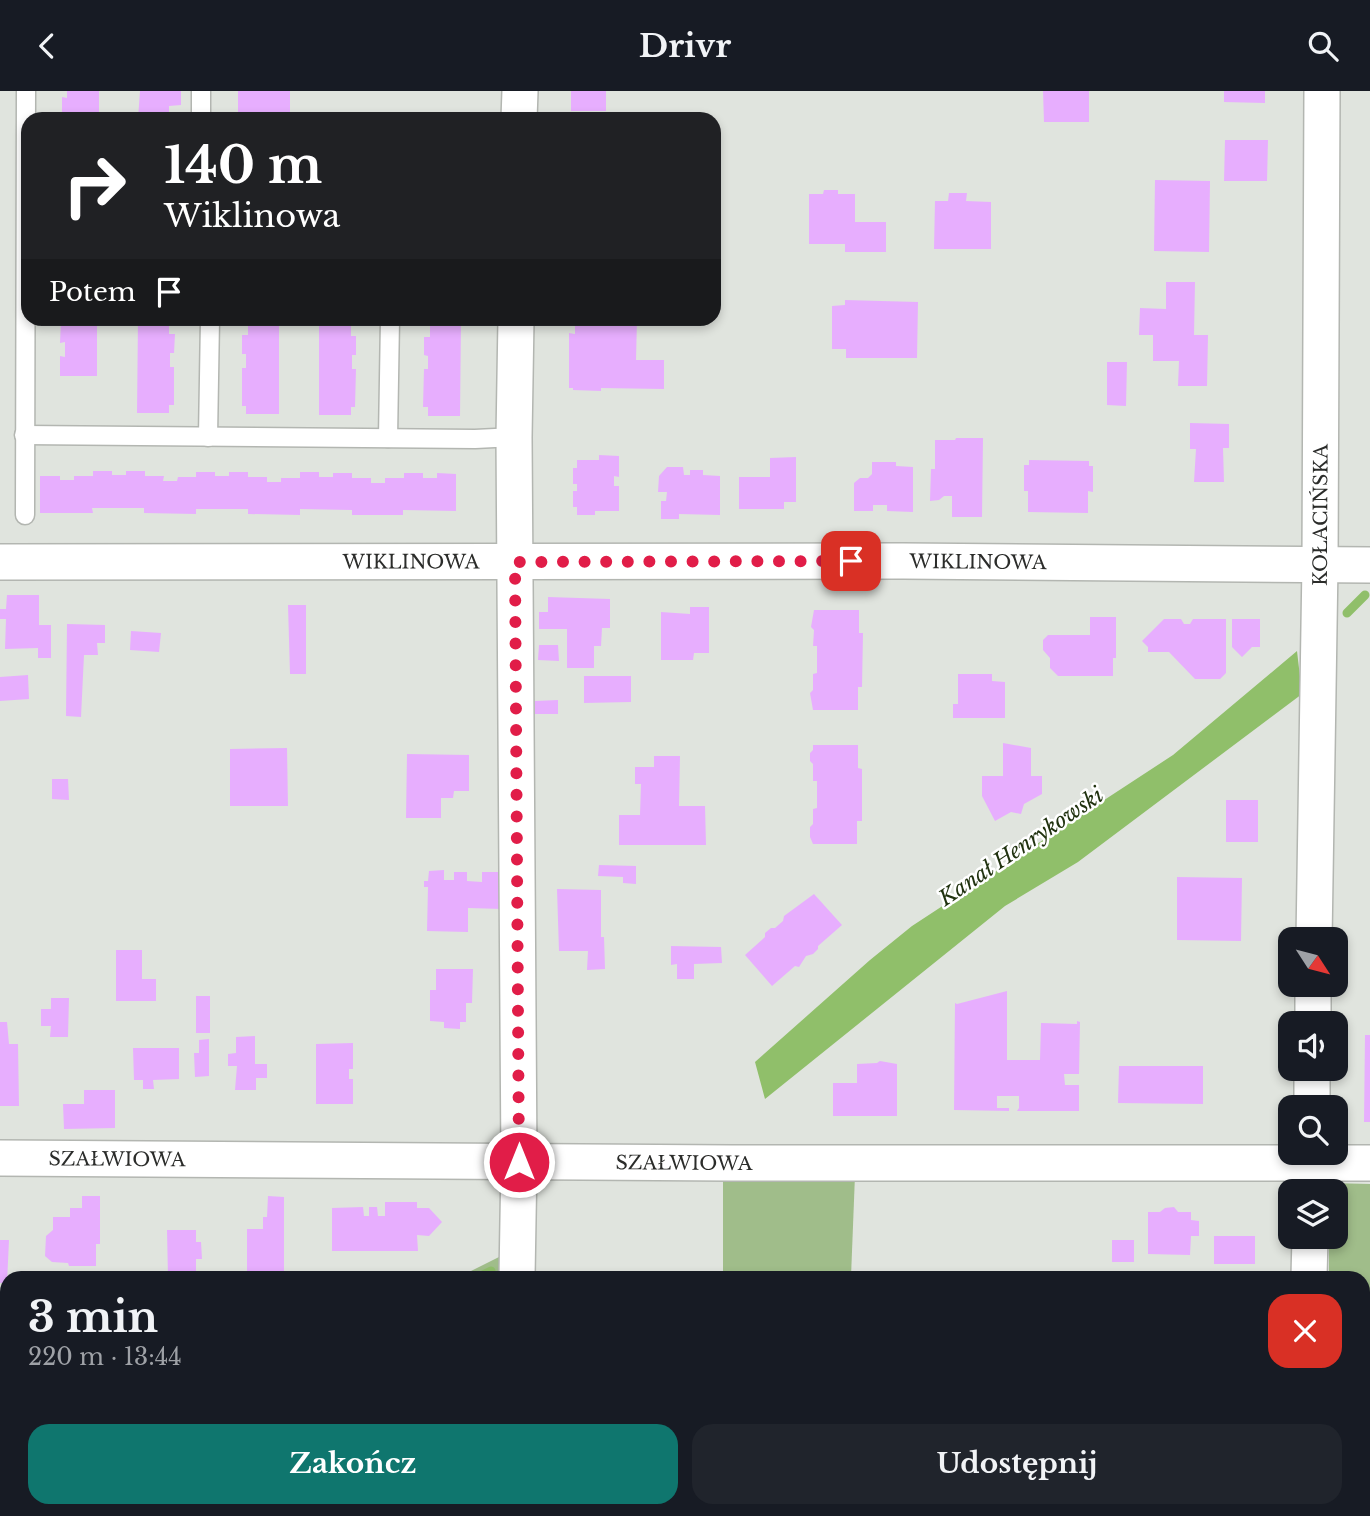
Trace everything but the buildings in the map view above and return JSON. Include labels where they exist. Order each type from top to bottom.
[{"type":"street","points":[[519,112],[520,91]]},
{"type":"street","name":"KOŁACIŃSKA","points":[[1314,927],[1320,564],[1322,91]]},
{"type":"street","points":[[516,326],[517,1271]]},
{"type":"street","name":"WIKLINOWA","points":[[0,562],[903,561],[1370,565]]},
{"type":"street","name":"SZAŁWIOWA","points":[[0,1158],[1311,1169],[1370,1163]]},
{"type":"street","points":[[1309,1271],[1310,1249]]},
{"type":"lane","points":[[26,91],[26,112]]},
{"type":"lane","points":[[201,91],[201,112]]},
{"type":"lane","points":[[24,515],[25,326]]},
{"type":"lane","points":[[208,437],[210,326]]},
{"type":"lane","points":[[388,437],[390,326]]},
{"type":"lane","points":[[24,435],[514,437]]},
{"type":"shaded area","points":[[1297,651],[1302,694],[1078,862],[1005,906],[765,1099],[755,1062],[870,960],[912,926],[1173,755]]},
{"type":"shaded area","points":[[723,1174],[855,1175],[851,1271],[723,1271]]},
{"type":"shaded area","points":[[1348,1183],[1370,1184],[1370,1271],[1329,1271],[1329,1249],[1348,1249]]},
{"type":"shaded area","points":[[501,1256],[500,1271],[471,1271]]},
{"type":"waterway","name":"Kanał Henrykowski","points":[[1347,613],[1365,595]]},
{"type":"route","points":[[519,1162],[515,562],[851,561]]}]
